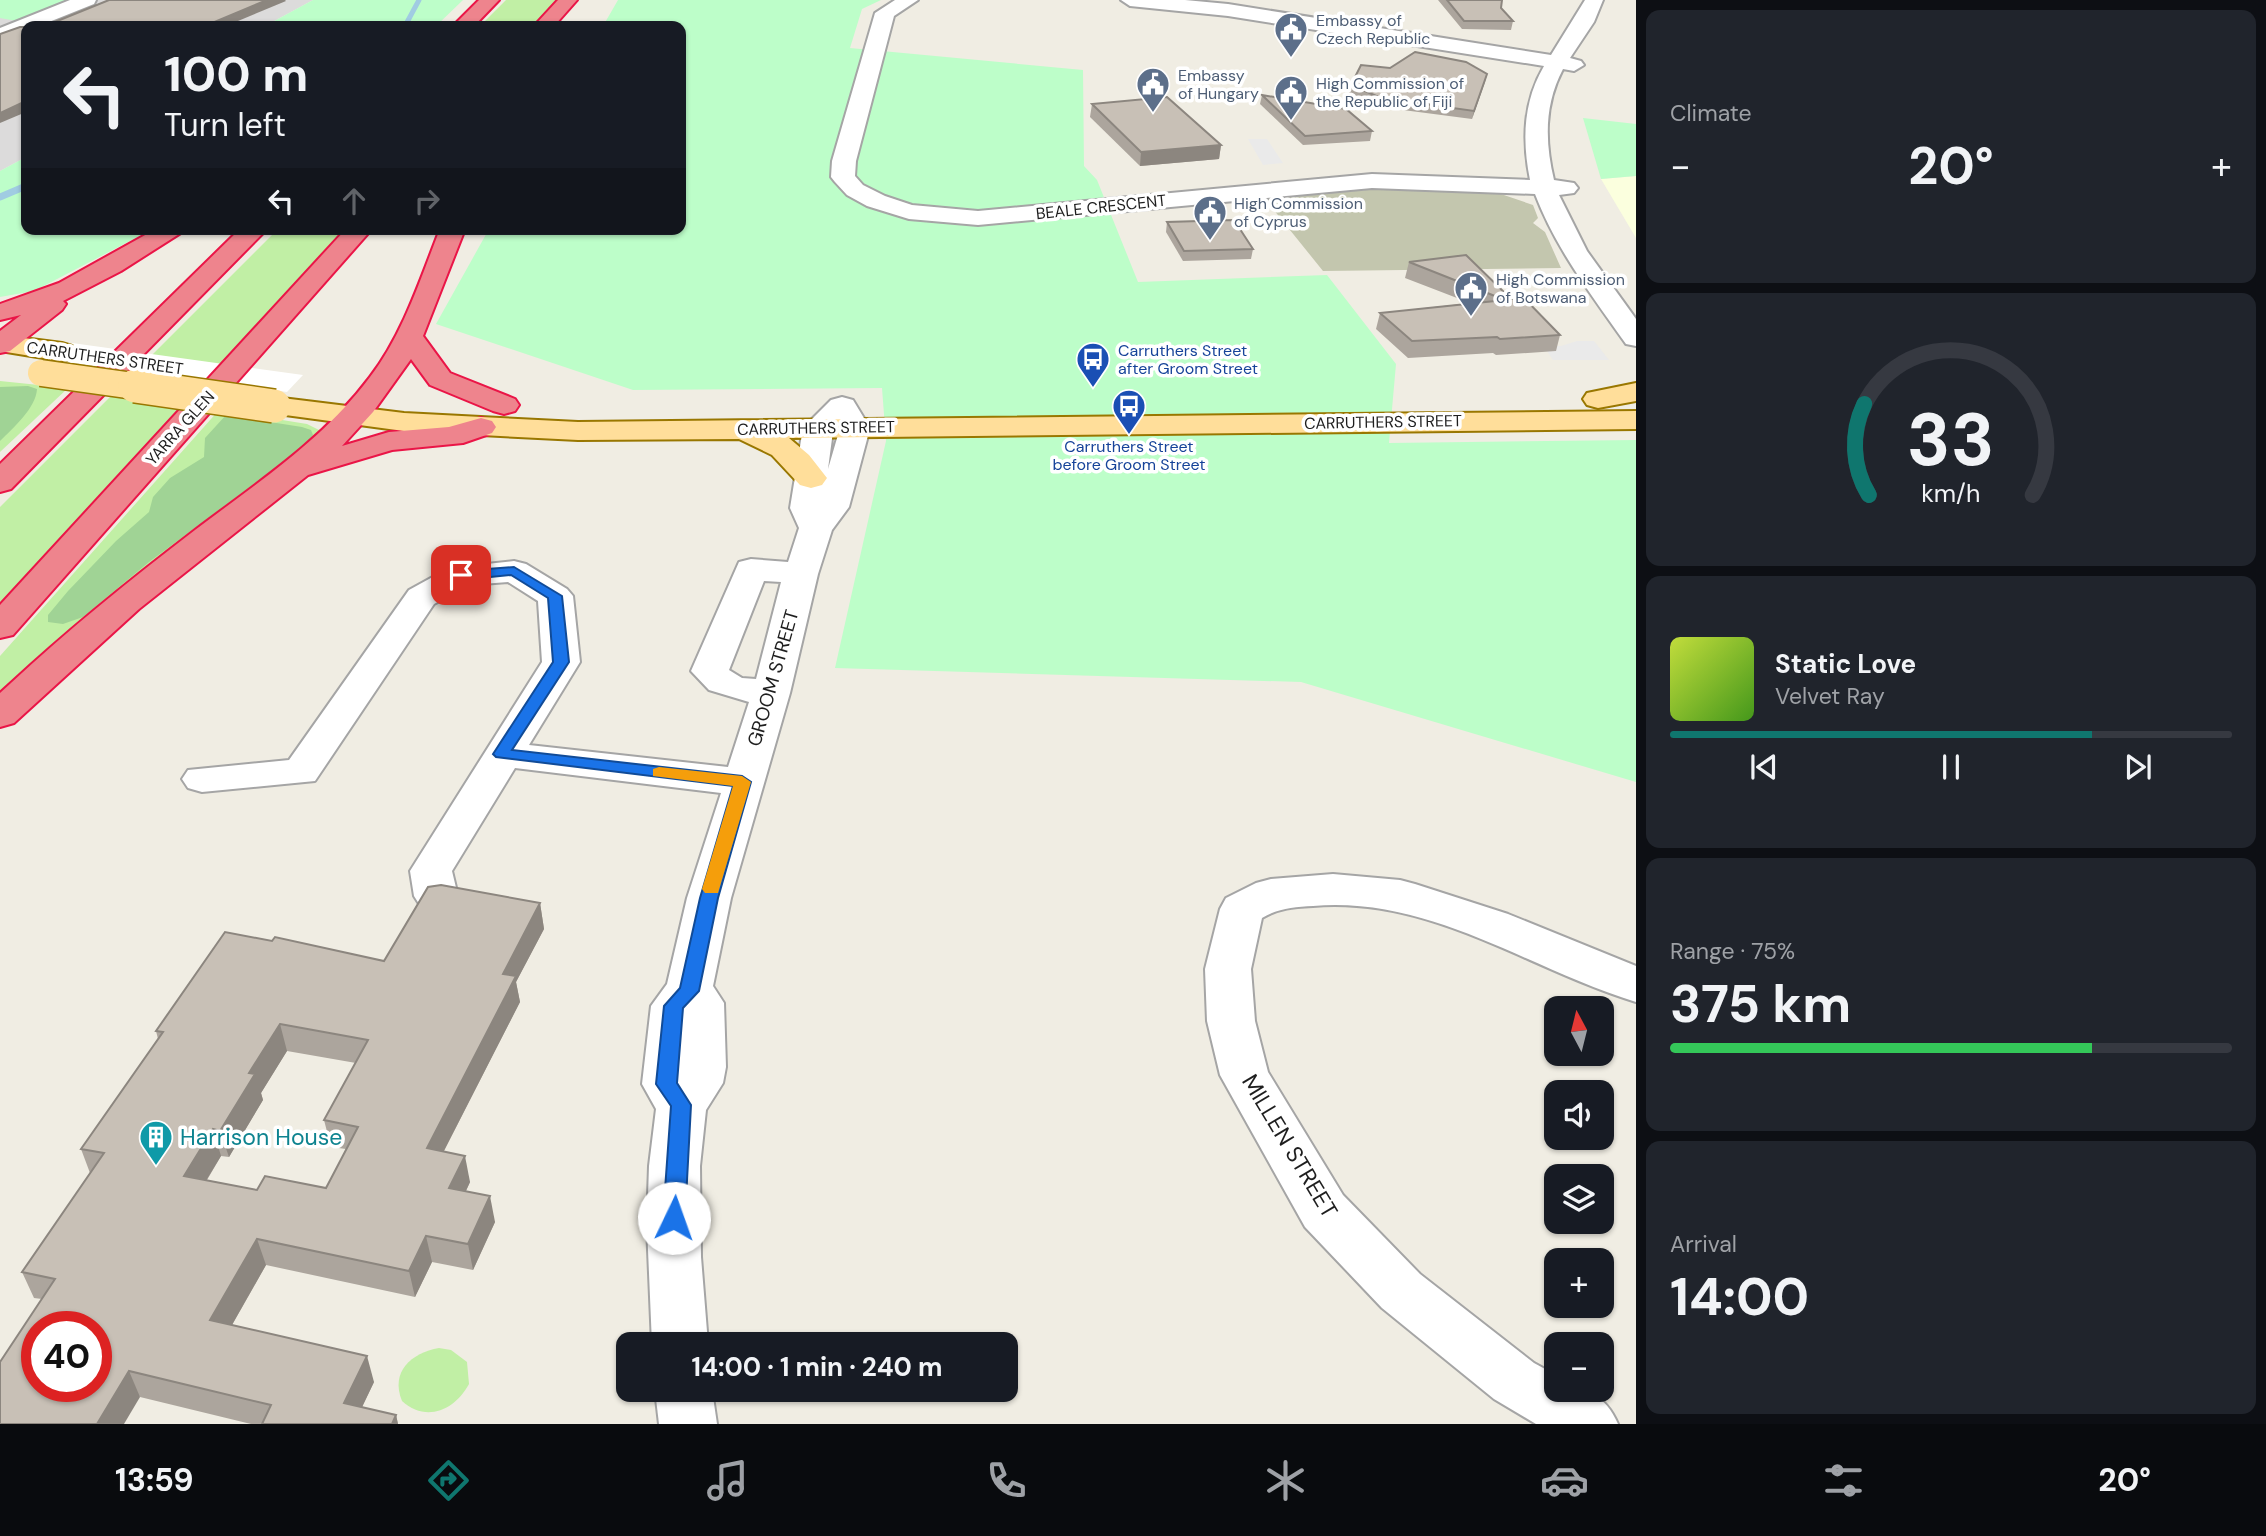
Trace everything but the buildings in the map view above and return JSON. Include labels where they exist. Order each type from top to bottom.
[{"type":"highway","points":[[468,21],[490,0]]},
{"type":"highway","points":[[549,21],[568,0]]},
{"type":"highway","points":[[569,21],[584,0]]},
{"type":"highway","points":[[0,312],[23,307],[69,289],[164,235]]},
{"type":"highway","points":[[0,482],[249,235]]},
{"type":"highway","name":"YARRA GLEN","points":[[0,627],[355,235]]},
{"type":"highway","points":[[0,715],[106,618],[293,471],[364,405],[408,335],[450,235]]},
{"type":"highway","points":[[0,350],[69,289]]},
{"type":"highway","points":[[408,335],[440,379],[504,405]]},
{"type":"highway","points":[[293,471],[389,441],[452,436],[481,427]]},
{"type":"main road","name":"CARRUTHERS STREET","points":[[0,350],[62,352],[295,384],[364,405],[481,427],[578,431],[818,428],[849,417],[1636,399]]},
{"type":"main road","name":"CARRUTHERS STREET","points":[[0,350],[41,373],[274,406],[504,405],[849,417],[1636,420]]},
{"type":"main road","points":[[1598,399],[1636,392]]},
{"type":"main road","points":[[732,429],[758,433],[801,462],[811,478]]},
{"type":"street","points":[[35,21],[87,0]]},
{"type":"street","name":"BEALE CRESCENT","points":[[909,0],[885,13],[844,161],[843,177],[855,190],[876,201],[909,212],[978,218],[1372,181],[1555,188]]},
{"type":"street","points":[[1130,0],[1228,10],[1565,64]]},
{"type":"street","points":[[1565,64],[1594,0]]},
{"type":"street","points":[[1611,0],[1602,24],[1565,64],[1539,100],[1534,141],[1555,188],[1571,246],[1636,338]]},
{"type":"street","points":[[0,35],[21,27]]},
{"type":"street","points":[[1555,188],[1593,247],[1636,303]]},
{"type":"street","name":"GROOM STREET","points":[[679,1332],[674,1218],[681,1105],[699,1082],[701,1003],[689,991],[709,898],[771,693],[801,574],[816,528],[833,507],[849,417]]},
{"type":"street","points":[[816,528],[806,508],[818,428]]},
{"type":"street","points":[[771,693],[725,685],[718,682],[710,671],[751,569],[801,574]]},
{"type":"street","points":[[202,779],[301,772],[421,597],[461,575],[514,571],[555,596],[561,662],[501,754],[431,871],[436,897]]},
{"type":"street","points":[[501,754],[742,782]]},
{"type":"street","name":"MILLEN STREET","points":[[1590,1424],[1514,1381],[1401,1292],[1324,1211],[1244,1075],[1231,1021],[1228,969],[1242,909],[1270,894],[1333,889],[1401,895],[1492,925],[1636,985]]},
{"type":"street","points":[[685,1402],[688,1424]]},
{"type":"shaded area","points":[[0,0],[313,0],[274,21],[21,21],[21,160],[0,171]]},
{"type":"shaded area","points":[[1248,139],[1267,139],[1283,163],[1263,165]]},
{"type":"shaded area","points":[[1636,176],[1636,238],[1601,179]]},
{"type":"shaded area","points":[[1388,188],[1498,193],[1533,205],[1538,218],[1533,223],[1545,232],[1561,268],[1323,271],[1265,199]]},
{"type":"shaded area","points":[[1577,341],[1594,341],[1609,360],[1553,360],[1544,346],[1561,346]]},
{"type":"green space","points":[[0,0],[73,0],[24,21],[0,18]]},
{"type":"green space","points":[[313,0],[463,0],[441,21],[274,21]]},
{"type":"green space","points":[[506,0],[556,0],[537,21],[485,21]]},
{"type":"green space","points":[[618,0],[881,0],[862,9],[850,48],[1083,70],[1084,166],[1097,180],[1138,282],[1327,275],[1396,364],[1389,443],[1636,440],[1636,782],[1301,682],[835,668],[886,441],[882,388],[633,390],[436,324],[486,235],[686,235],[686,21],[606,21]]},
{"type":"green space","points":[[1583,118],[1636,124],[1636,176],[1601,179]]},
{"type":"green space","points":[[21,160],[21,235],[141,235],[34,291],[0,297],[0,171]]},
{"type":"green space","points":[[272,235],[338,235],[0,604],[0,507]]},
{"type":"green space","points":[[0,381],[68,388],[0,452]]},
{"type":"green space","points":[[28,386],[37,389],[33,403],[0,441],[0,387]]},
{"type":"green space","points":[[219,410],[307,424],[323,432],[0,699],[0,656]]},
{"type":"green space","points":[[226,415],[302,427],[311,430],[313,435],[304,447],[149,562],[83,617],[63,624],[48,622],[48,615],[68,591],[116,541],[149,512],[153,497],[170,478],[204,457],[205,438]]},
{"type":"green space","points":[[439,1348],[451,1350],[467,1362],[469,1384],[448,1407],[430,1412],[411,1408],[402,1401],[399,1391],[401,1373],[412,1359]]},
{"type":"pier","points":[[72,343],[303,375],[287,392],[54,360]]},
{"type":"waterway","points":[[408,21],[419,0]]},
{"type":"waterway","points":[[0,197],[21,188]]},
{"type":"slow traffic","points":[[659,773],[742,782],[711,889]]},
{"type":"place","name":"Embassy of Czech Republic","points":[[1291,59]]},
{"type":"place","name":"Embassy of Hungary","points":[[1153,114]]},
{"type":"place","name":"High Commission of the Republic of Fiji","points":[[1291,122]]},
{"type":"place","name":"High Commission of Cyprus","points":[[1210,242]]},
{"type":"place","name":"High Commission of Botswana","points":[[1471,318]]},
{"type":"place","name":"Carruthers Street after Groom Street","points":[[1093,389]]},
{"type":"place","name":"Carruthers Street before Groom Street","points":[[1129,436]]},
{"type":"place","name":"Harrison House","points":[[156,1167]]},
{"type":"route","points":[[461,575],[514,571],[555,596],[561,662],[501,754],[742,782],[709,898],[689,991],[674,1006],[666,1084],[681,1105],[674,1218]]}]
